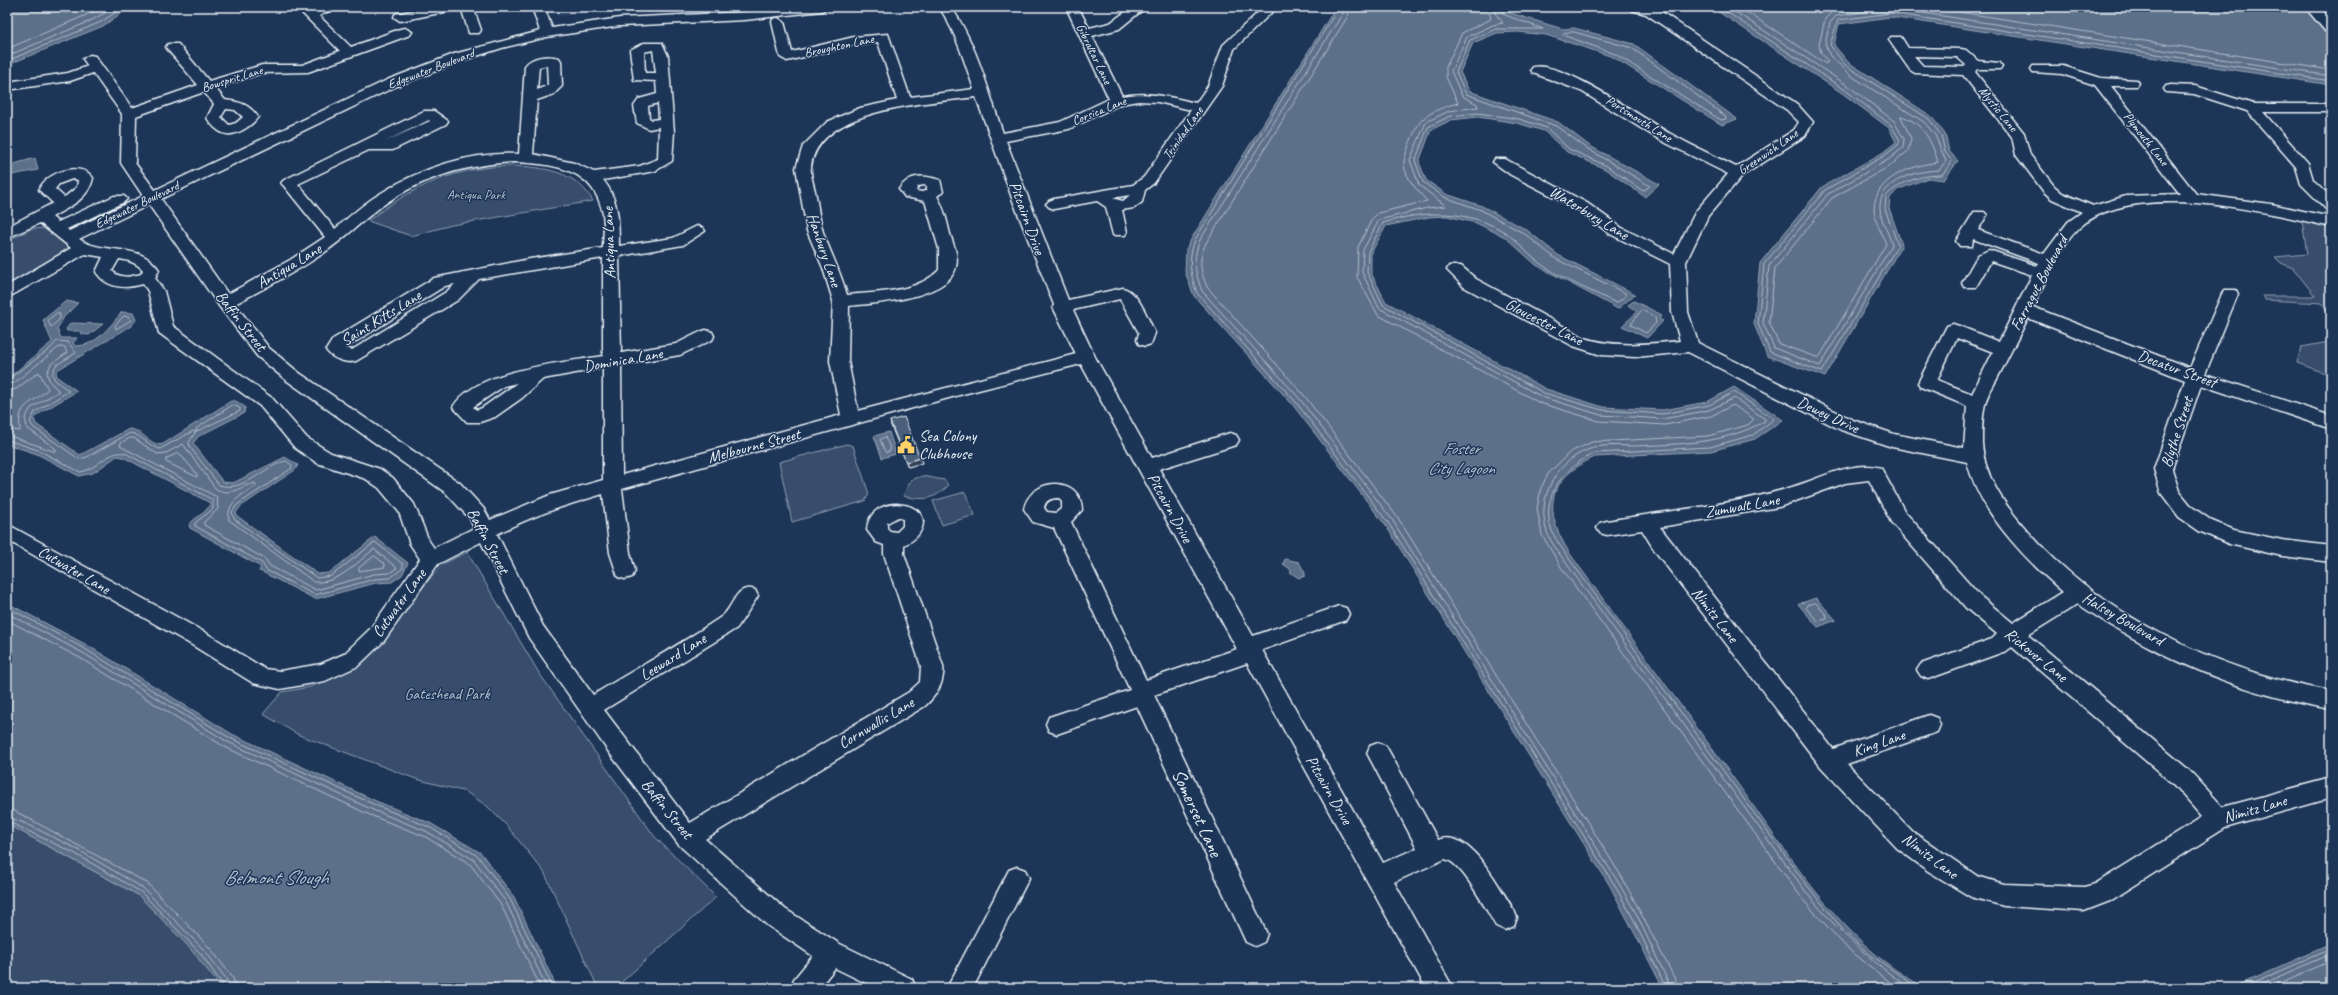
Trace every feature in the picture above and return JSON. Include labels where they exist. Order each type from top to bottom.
[{"type":"main road","points":[[2312,7],[2331,30]]},
{"type":"street","points":[[306,11],[331,7]]},
{"type":"street","points":[[400,17],[450,7]]},
{"type":"street","points":[[467,7],[474,30]]},
{"type":"street","points":[[538,7],[545,29]]},
{"type":"street","name":"Edgewater Boulevard","points":[[70,238],[147,193],[403,78],[459,57],[545,29],[620,13],[739,7]]},
{"type":"street","name":"Edgewater Boulevard","points":[[545,29],[620,22],[745,16],[822,7]]},
{"type":"street","name":"Pitcairn Drive","points":[[946,7],[964,42],[1023,211],[1061,307],[1086,357],[1249,650],[1440,988]]},
{"type":"street","name":"Gibraltar Lane","points":[[1072,7],[1117,101]]},
{"type":"street","points":[[1084,34],[1102,31],[1120,25],[1140,7]]},
{"type":"street","name":"Trinidad Lane","points":[[1107,200],[1124,206],[1134,202],[1139,196],[1138,190],[1157,171],[1215,86],[1228,48],[1271,7]]},
{"type":"street","name":"Greenwich Lane","points":[[1636,7],[1651,11],[1705,46],[1792,107],[1806,122],[1800,133],[1737,173],[1701,214],[1678,262],[1680,312],[1690,346]]},
{"type":"street","points":[[306,11],[348,52]]},
{"type":"street","name":"Broughton Lane","points":[[778,22],[787,57],[854,41],[883,37],[905,102]]},
{"type":"street","name":"Bowsprit Lane","points":[[129,114],[262,68],[303,69],[405,32]]},
{"type":"street","name":"Mystic Lane","points":[[1896,40],[1915,67],[1920,70],[1995,66]]},
{"type":"street","points":[[173,47],[221,104]]},
{"type":"street","name":"Mystic Lane","points":[[1905,52],[1954,52],[1967,57],[1971,68],[2019,136],[2024,155],[2050,189],[2057,196],[2092,211]]},
{"type":"street","points":[[7,86],[70,77],[93,63],[129,114]]},
{"type":"street","points":[[2038,68],[2063,70],[2100,82],[2132,83]]},
{"type":"street","name":"Portsmouth Lane","points":[[1538,70],[1563,76],[1586,86],[1656,132],[1737,173]]},
{"type":"street","points":[[592,177],[643,169],[661,164],[666,158],[668,153],[662,77]]},
{"type":"street","name":"Plymouth Lane","points":[[2100,82],[2190,197]]},
{"type":"street","points":[[2171,89],[2195,90],[2252,108],[2329,108]]},
{"type":"street","name":"Hanbury Lane","points":[[851,420],[839,361],[841,302],[831,268],[816,236],[803,168],[806,156],[810,146],[832,125],[865,111],[905,102],[982,92]]},
{"type":"street","points":[[526,157],[531,97]]},
{"type":"street","points":[[663,97],[644,102],[641,106],[642,120],[644,123],[649,125],[665,122]]},
{"type":"street","name":"Corsica Lane","points":[[998,138],[1064,126],[1117,101],[1147,97],[1200,108]]},
{"type":"street","points":[[2252,108],[2303,166],[2306,180],[2331,206]]},
{"type":"street","name":"Baffin Street","points":[[129,114],[130,125],[126,148],[128,163],[147,193],[224,302],[263,352],[292,376],[453,488],[477,514],[484,531],[536,632],[590,708],[688,837],[764,907],[831,953],[903,988]]},
{"type":"street","points":[[334,238],[289,183],[367,144],[388,147],[441,121],[429,114]]},
{"type":"street","name":"Antiqua Lane","points":[[224,302],[276,276],[334,238],[382,199],[426,176],[459,165],[484,160],[526,157],[568,166],[592,177],[603,188],[607,196],[610,215],[613,484],[619,545],[624,571]]},
{"type":"street","name":"Waterbury Lane","points":[[1500,162],[1516,172],[1582,206],[1616,231],[1678,262]]},
{"type":"street","points":[[841,302],[919,289],[934,283],[946,271],[949,258],[934,202],[929,195]]},
{"type":"street","name":"Farragut Boulevard","points":[[1975,457],[1973,427],[1976,403],[2062,236],[2074,224],[2092,211],[2133,200],[2190,197],[2261,206],[2331,222]]},
{"type":"street","points":[[1054,204],[1107,200],[1119,232]]},
{"type":"street","points":[[7,234],[63,204]]},
{"type":"street","name":"Cutwater Lane","points":[[7,532],[199,639],[261,677],[280,680],[304,677],[324,672],[351,660],[362,652],[377,635],[431,559],[420,544],[407,509],[386,483],[373,474],[324,458],[301,443],[266,402],[165,329],[156,291],[147,278],[151,270],[140,257],[114,254],[70,238],[40,215]]},
{"type":"street","points":[[1979,215],[1964,241],[1968,245],[1992,255],[2045,267]]},
{"type":"street","name":"Saint Kitts Lane","points":[[474,275],[452,296],[358,354],[350,357],[335,350],[339,343],[440,282],[474,275],[610,252],[677,242],[697,231]]},
{"type":"street","points":[[1970,232],[2045,267]]},
{"type":"street","points":[[7,294],[70,238]]},
{"type":"street","points":[[114,254],[104,268],[104,272],[108,278],[122,283],[147,278]]},
{"type":"street","points":[[1970,283],[1984,259],[1992,255]]},
{"type":"street","name":"Gloucester Lane","points":[[1455,270],[1470,283],[1579,342],[1619,351],[1690,346]]},
{"type":"street","points":[[1061,307],[1123,293],[1127,296],[1147,333],[1145,340]]},
{"type":"street","name":"Blythe Street","points":[[2230,294],[2195,377],[2163,469],[2165,482],[2172,496],[2197,521],[2236,539],[2265,546],[2331,554]]},
{"type":"street","name":"Decatur Street","points":[[2024,310],[2195,377],[2331,423]]},
{"type":"street","points":[[1976,403],[1927,383],[1953,330],[2004,350]]},
{"type":"street","name":"Dominica Lane","points":[[537,375],[680,349],[706,336]]},
{"type":"street","name":"Dewey Drive","points":[[1690,346],[1847,425],[1899,442],[1975,457]]},
{"type":"street","name":"Melbourne Street","points":[[431,559],[513,517],[557,500],[1086,357]]},
{"type":"street","points":[[1147,466],[1230,440]]},
{"type":"street","name":"Halsey Boulevard","points":[[1975,457],[1988,490],[2011,526],[2035,552],[2078,593],[2132,627],[2188,656],[2245,679],[2312,697],[2331,700]]},
{"type":"street","name":"Zumwalt Lane","points":[[1607,528],[1779,500],[1843,476],[1874,473]]},
{"type":"street","name":"Rickover Lane","points":[[1874,473],[1898,517],[1973,602],[2146,747],[2181,778],[2219,819]]},
{"type":"street","name":"Somerset Lane","points":[[1060,519],[1255,934]]},
{"type":"street","name":"Nimitz Lane","points":[[1647,522],[1662,546],[1829,760],[1905,840],[1971,886],[2004,895],[2084,899],[2102,893],[2219,819],[2331,788]]},
{"type":"street","name":"Cornwallis Lane","points":[[688,837],[917,699],[932,683],[932,666],[894,554],[894,540]]},
{"type":"street","points":[[1928,670],[1999,645],[2011,635],[2078,593]]},
{"type":"street","name":"Leeward Lane","points":[[590,708],[730,622],[748,596]]},
{"type":"street","points":[[1057,724],[1141,693],[1339,614]]},
{"type":"street","name":"King Lane","points":[[1829,760],[1929,725]]},
{"type":"street","points":[[1378,754],[1432,852]]},
{"type":"street","points":[[1378,877],[1444,848],[1460,853],[1467,860],[1505,918]]},
{"type":"street","points":[[960,988],[1017,878]]},
{"type":"street","points":[[803,988],[831,953]]},
{"type":"shaded area","points":[[552,7],[623,7],[557,16]]},
{"type":"green space","name":"Antiqua Park","points":[[512,166],[547,170],[568,177],[578,183],[593,201],[452,225],[411,236],[368,221],[401,198],[454,174],[492,167]]},
{"type":"green space","points":[[2302,221],[2331,227],[2331,318],[2322,303],[2265,300],[2262,296],[2315,296],[2293,268],[2281,263],[2275,257],[2307,254]]},
{"type":"green space","points":[[43,228],[70,247],[64,255],[7,288],[7,241],[31,229]]},
{"type":"green space","points":[[2331,338],[2331,375],[2297,363],[2301,347],[2329,342]]},
{"type":"green space","points":[[847,444],[853,446],[869,494],[865,501],[792,522],[779,462]]},
{"type":"green space","points":[[922,476],[944,480],[948,486],[932,497],[922,499],[903,496],[911,480]]},
{"type":"green space","points":[[965,492],[975,515],[942,525],[933,501]]},
{"type":"green space","name":"Gateshead Park","points":[[467,552],[539,673],[655,837],[716,897],[615,988],[598,988],[544,872],[507,826],[487,806],[466,792],[416,779],[299,735],[263,714],[282,692],[310,687],[348,670],[443,564]]},
{"type":"green space","points":[[7,824],[138,895],[188,944],[222,988],[7,988]]},
{"type":"water","points":[[7,7],[130,7],[103,26],[7,65]]},
{"type":"water","name":"Foster City Lagoon","points":[[1336,7],[1501,7],[1507,12],[1563,29],[1574,28],[1634,44],[1737,119],[1722,125],[1613,57],[1546,35],[1517,32],[1497,33],[1473,43],[1460,72],[1469,91],[1558,122],[1590,146],[1659,184],[1645,197],[1605,169],[1567,152],[1544,131],[1517,123],[1478,117],[1451,120],[1431,130],[1419,162],[1426,180],[1446,194],[1482,206],[1527,230],[1558,255],[1635,294],[1618,309],[1536,265],[1505,237],[1476,223],[1447,216],[1429,217],[1386,226],[1371,253],[1371,273],[1386,302],[1546,389],[1603,407],[1663,410],[1707,402],[1734,387],[1783,420],[1755,439],[1711,451],[1595,457],[1578,466],[1565,477],[1557,488],[1553,500],[1553,513],[1556,527],[1573,558],[1795,865],[1818,894],[1842,922],[1868,948],[1896,970],[1926,988],[1663,988],[1610,886],[1386,526],[1292,404],[1194,296],[1185,272],[1186,249]]},
{"type":"water","points":[[1711,7],[2331,7],[2331,85],[1890,17],[1839,24],[1834,45],[1848,62],[1931,116],[1945,134],[1949,151],[1958,161],[1944,180],[1928,178],[1897,190],[1890,198],[1889,208],[1902,245],[1825,377],[1767,356],[1754,324],[1760,263],[1822,187],[1882,153],[1896,142],[1889,128],[1842,93]]},
{"type":"water","points":[[35,158],[38,170],[7,176],[7,166]]},
{"type":"water","points":[[66,301],[78,303],[64,317],[57,329],[61,338],[77,338],[73,343],[75,346],[90,343],[102,335],[122,312],[133,313],[136,320],[131,326],[56,372],[57,377],[77,391],[37,415],[34,419],[36,424],[80,455],[129,429],[138,432],[159,445],[163,444],[231,401],[236,401],[245,407],[244,413],[199,436],[193,443],[223,482],[233,483],[285,457],[298,465],[295,470],[240,507],[236,513],[237,516],[318,574],[329,573],[375,537],[408,563],[402,575],[392,582],[376,583],[315,599],[259,571],[261,567],[190,528],[189,525],[191,522],[207,509],[210,503],[123,457],[117,456],[93,473],[79,476],[37,454],[7,444],[7,379],[52,342],[43,320]]},
{"type":"water","points":[[1634,301],[1662,315],[1659,319],[1663,321],[1647,338],[1622,326],[1637,312],[1628,305]]},
{"type":"water","points":[[71,323],[103,324],[89,335],[82,334],[80,331],[67,331],[66,329]]},
{"type":"water","points":[[889,432],[896,454],[882,458],[874,436]]},
{"type":"water","points":[[1285,559],[1299,562],[1305,576],[1299,578],[1291,573],[1290,569],[1283,564]]},
{"type":"water","points":[[1816,598],[1836,620],[1818,627],[1798,604]]},
{"type":"water","name":"Belmont Slough","points":[[7,603],[87,645],[232,734],[376,801],[430,823],[481,853],[514,897],[557,988],[222,988],[187,945],[138,895],[7,824]]},
{"type":"water","points":[[2331,944],[2331,988],[2232,988]]},
{"type":"building","name":"Sea Colony Clubhouse","points":[[904,417],[920,458],[906,462],[890,421]]},
{"type":"place","name":"Sea Colony Clubhouse","points":[[906,445]]}]
